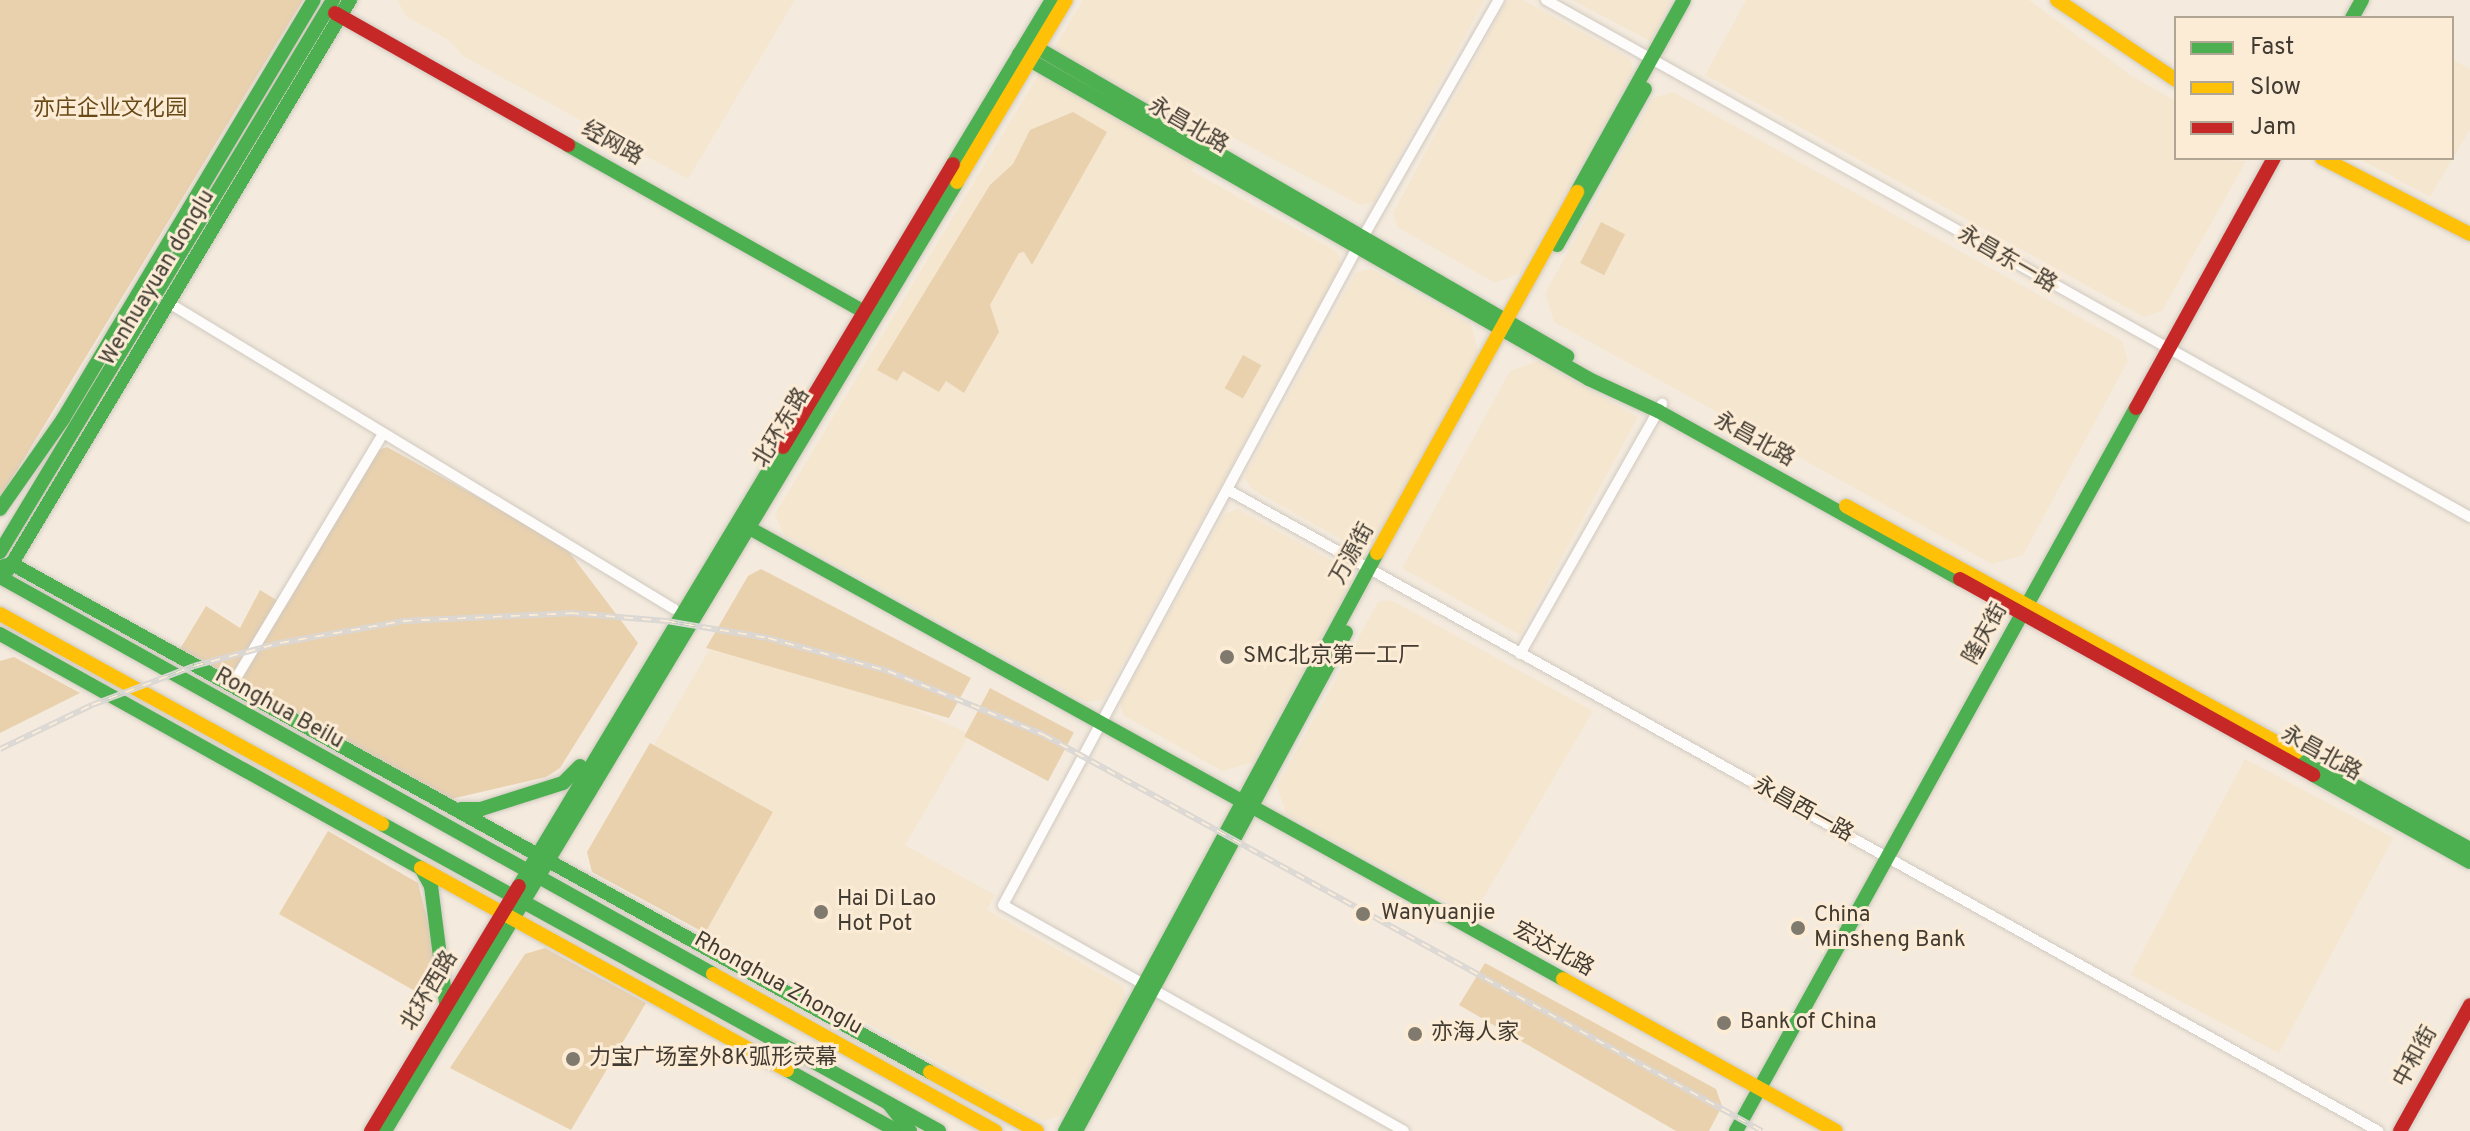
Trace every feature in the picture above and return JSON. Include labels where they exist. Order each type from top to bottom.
[{"type":"street","points":[[0,509],[63,419],[314,0]]},
{"type":"street","name":"Wenhuayuan donglu","points":[[0,552],[334,9],[350,0]]},
{"type":"street","name":"北环东路","points":[[1028,51],[1052,0]]},
{"type":"street","name":"北环东路","points":[[531,875],[1028,51],[1066,0]]},
{"type":"street","points":[[1404,1131],[1003,905],[1360,243],[1499,0]]},
{"type":"street","name":"永昌东一路","points":[[1546,0],[2167,351],[2470,517]]},
{"type":"street","name":"万源街","points":[[1076,1131],[1244,805],[1655,60],[1684,0]]},
{"type":"street","name":"万源街","points":[[1655,60],[1694,0]]},
{"type":"street","points":[[2057,0],[2135,57],[2174,79]]},
{"type":"street","name":"Wenhuayuan donglu","points":[[3,574],[169,303],[334,9]]},
{"type":"street","name":"经网路","points":[[334,9],[868,314]]},
{"type":"street","name":"永昌北路","points":[[1028,51],[1507,325],[1589,379],[1660,408],[2470,862]]},
{"type":"street","name":"隆庆街","points":[[1736,1131],[2273,160]]},
{"type":"street","points":[[2326,160],[2470,234]]},
{"type":"street","points":[[169,303],[382,435],[674,609]]},
{"type":"street","points":[[63,419],[104,380]]},
{"type":"street","points":[[1520,654],[1660,408]]},
{"type":"street","points":[[232,685],[382,435]]},
{"type":"street","name":"永昌西一路","points":[[1228,490],[2378,1131]]},
{"type":"street","name":"北环东路","points":[[542,857],[691,599],[743,524]]},
{"type":"street","name":"宏达北路","points":[[743,524],[1244,805],[1836,1131]]},
{"type":"street","points":[[3,574],[134,631],[1037,1131]]},
{"type":"street","name":"Ronghua Beilu","points":[[3,574],[160,667],[531,875]]},
{"type":"street","points":[[456,809],[481,809],[575,775],[674,609],[691,599]]},
{"type":"street","name":"永昌北路","points":[[2024,610],[2470,849]]},
{"type":"street","points":[[0,614],[939,1131]]},
{"type":"street","points":[[134,631],[160,667]]},
{"type":"street","points":[[0,634],[897,1131]]},
{"type":"street","points":[[326,761],[383,768]]},
{"type":"street","points":[[320,790],[347,825]]},
{"type":"street","points":[[421,868],[431,886],[448,988],[446,1007]]},
{"type":"street","name":"北环西路","points":[[385,1131],[531,875]]},
{"type":"street","name":"Rhonghua Zhonglu","points":[[531,875],[995,1131]]},
{"type":"street","name":"北环西路","points":[[371,1131],[446,1007],[507,915]]},
{"type":"street","points":[[675,931],[699,965]]},
{"type":"street","name":"万源街","points":[[1065,1131],[1147,988]]},
{"type":"street","name":"中和街","points":[[2400,1131],[2470,1005]]},
{"type":"street","points":[[889,1104],[910,1131]]},
{"type":"shaded area","points":[[397,0],[795,0],[688,179],[463,56],[450,41],[406,16]]},
{"type":"shaded area","points":[[1083,0],[1485,0],[1374,202],[1360,205],[1215,128],[1192,171],[1338,252],[1341,266],[1103,700],[1086,702],[783,534],[775,514]]},
{"type":"shaded area","points":[[1507,0],[1523,0],[1631,59],[1633,72],[1521,273],[1495,283],[1397,227],[1393,213]]},
{"type":"shaded area","points":[[1572,0],[1672,0],[1650,41]]},
{"type":"shaded area","points":[[1746,0],[2029,0],[2132,76],[2174,100],[2174,160],[2246,161],[2162,311],[2144,317],[1705,75]]},
{"type":"shaded area","points":[[2454,60],[2470,69],[2470,129],[2454,156]]},
{"type":"shaded area","points":[[1673,92],[2122,341],[2128,361],[2023,555],[1992,564],[1554,322],[1545,293],[1653,98]]},
{"type":"shaded area","points":[[2362,160],[2452,160],[2430,197]]},
{"type":"shaded area","points":[[1371,269],[1471,324],[1479,354],[1373,545],[1358,549],[1253,490],[1244,477],[1356,272]]},
{"type":"shaded area","points":[[1538,361],[1638,417],[1520,635],[1402,568],[1510,371]]},
{"type":"shaded area","name":"SMC北京第一工厂","points":[[1238,509],[1347,569],[1351,583],[1253,762],[1222,771],[1123,715],[1120,702],[1224,514]]},
{"type":"shaded area","points":[[1391,600],[1593,711],[1473,916],[1286,814],[1277,786],[1378,602]]},
{"type":"shaded area","points":[[709,650],[891,699],[970,734],[905,845],[995,895],[987,910],[1123,986],[1126,999],[1064,1115],[1044,1121],[705,933],[773,812],[654,745]]},
{"type":"shaded area","points":[[2245,759],[2393,838],[2279,1053],[2130,974]]},
{"type":"green space","name":"亦庄企业文化园","points":[[0,0],[303,0],[0,498]]},
{"type":"green space","points":[[1073,112],[1107,132],[1032,265],[1024,252],[1019,253],[990,305],[999,332],[964,393],[946,381],[939,392],[903,371],[897,381],[877,370],[990,185],[1013,164],[1030,130]]},
{"type":"green space","points":[[1601,222],[1625,234],[1604,275],[1580,263]]},
{"type":"green space","points":[[1243,355],[1261,365],[1243,398],[1225,388]]},
{"type":"green space","points":[[387,447],[563,544],[638,643],[560,768],[546,777],[451,799],[180,649],[206,606],[240,628],[260,590],[286,606],[378,450]]},
{"type":"green space","points":[[761,569],[971,678],[949,718],[706,648],[748,576]]},
{"type":"green space","points":[[14,657],[80,693],[0,733],[0,661]]},
{"type":"green space","points":[[990,688],[1074,733],[1048,781],[964,737]]},
{"type":"green space","points":[[650,743],[773,812],[705,933],[592,872],[587,852]]},
{"type":"green space","points":[[328,831],[418,883],[441,973],[429,999],[279,914]]},
{"type":"green space","points":[[545,948],[646,1003],[571,1130],[450,1068],[525,954]]},
{"type":"green space","points":[[1485,963],[1716,1089],[1722,1106],[1709,1131],[1676,1131],[1459,1005]]},
{"type":"railway","points":[[0,749],[92,705],[194,666],[280,643],[403,621],[570,613],[667,621],[768,638],[888,671],[1044,735],[1762,1131]]},
{"type":"traffic: fast","points":[[0,509],[63,419],[314,0]]},
{"type":"traffic: fast","points":[[0,552],[333,0]]},
{"type":"traffic: fast","points":[[8,570],[350,0]]},
{"type":"traffic: fast","points":[[953,164],[1052,0]]},
{"type":"traffic: fast","points":[[1577,192],[1684,0]]},
{"type":"traffic: fast","points":[[2353,16],[2362,0]]},
{"type":"traffic: fast","points":[[1027,42],[1567,356]]},
{"type":"traffic: fast","points":[[1019,54],[1589,379],[1658,411],[1960,579]]},
{"type":"traffic: fast","points":[[1557,245],[1645,89]]},
{"type":"traffic: fast","points":[[568,145],[871,316]]},
{"type":"traffic: fast","points":[[385,1131],[957,182]]},
{"type":"traffic: fast","points":[[1736,1131],[2136,408]]},
{"type":"traffic: fast","points":[[519,886],[783,447]]},
{"type":"traffic: fast","points":[[742,524],[1563,979]]},
{"type":"traffic: fast","points":[[1065,1131],[1377,553]]},
{"type":"traffic: fast","points":[[0,567],[12,564],[930,1072]]},
{"type":"traffic: fast","points":[[0,577],[713,974]]},
{"type":"traffic: fast","points":[[1076,1131],[1346,632]]},
{"type":"traffic: fast","points":[[0,634],[421,868],[431,886],[446,1003]]},
{"type":"traffic: fast","points":[[2296,753],[2470,849]]},
{"type":"traffic: fast","points":[[461,809],[481,809],[563,783],[580,766]]},
{"type":"traffic: fast","points":[[2313,775],[2470,862]]},
{"type":"traffic: fast","points":[[382,824],[939,1131]]},
{"type":"traffic: fast","points":[[787,1070],[897,1131]]},
{"type":"traffic: fast","points":[[889,1104],[910,1131]]},
{"type":"traffic: slow","points":[[957,182],[1066,0]]},
{"type":"traffic: slow","points":[[2057,0],[2174,79]]},
{"type":"traffic: slow","points":[[2326,160],[2470,234]]},
{"type":"traffic: slow","points":[[1377,553],[1577,192]]},
{"type":"traffic: slow","points":[[1846,506],[2296,753]]},
{"type":"traffic: slow","points":[[0,614],[382,824]]},
{"type":"traffic: slow","points":[[421,868],[787,1070]]},
{"type":"traffic: slow","points":[[713,974],[995,1131]]},
{"type":"traffic: slow","points":[[1563,979],[1836,1131]]},
{"type":"traffic: slow","points":[[930,1072],[1037,1131]]},
{"type":"traffic: jam","points":[[335,13],[568,145]]},
{"type":"traffic: jam","points":[[2136,408],[2273,160]]},
{"type":"traffic: jam","points":[[783,447],[953,164]]},
{"type":"traffic: jam","points":[[1960,579],[2313,775]]},
{"type":"traffic: jam","points":[[371,1131],[519,886]]},
{"type":"traffic: jam","points":[[2400,1131],[2470,1005]]},
{"type":"place","name":"SMC北京第一工厂","points":[[1227,657]]},
{"type":"place","name":"Hai Di Lao Hot Pot","points":[[821,912]]},
{"type":"place","name":"Wanyuanjie","points":[[1363,914]]},
{"type":"place","name":"China Minsheng Bank","points":[[1798,928]]},
{"type":"place","name":"Bank of China","points":[[1724,1023]]},
{"type":"place","name":"亦海人家","points":[[1415,1034]]},
{"type":"place","name":"力宝广场室外8K弧形荧幕","points":[[573,1059]]}]
